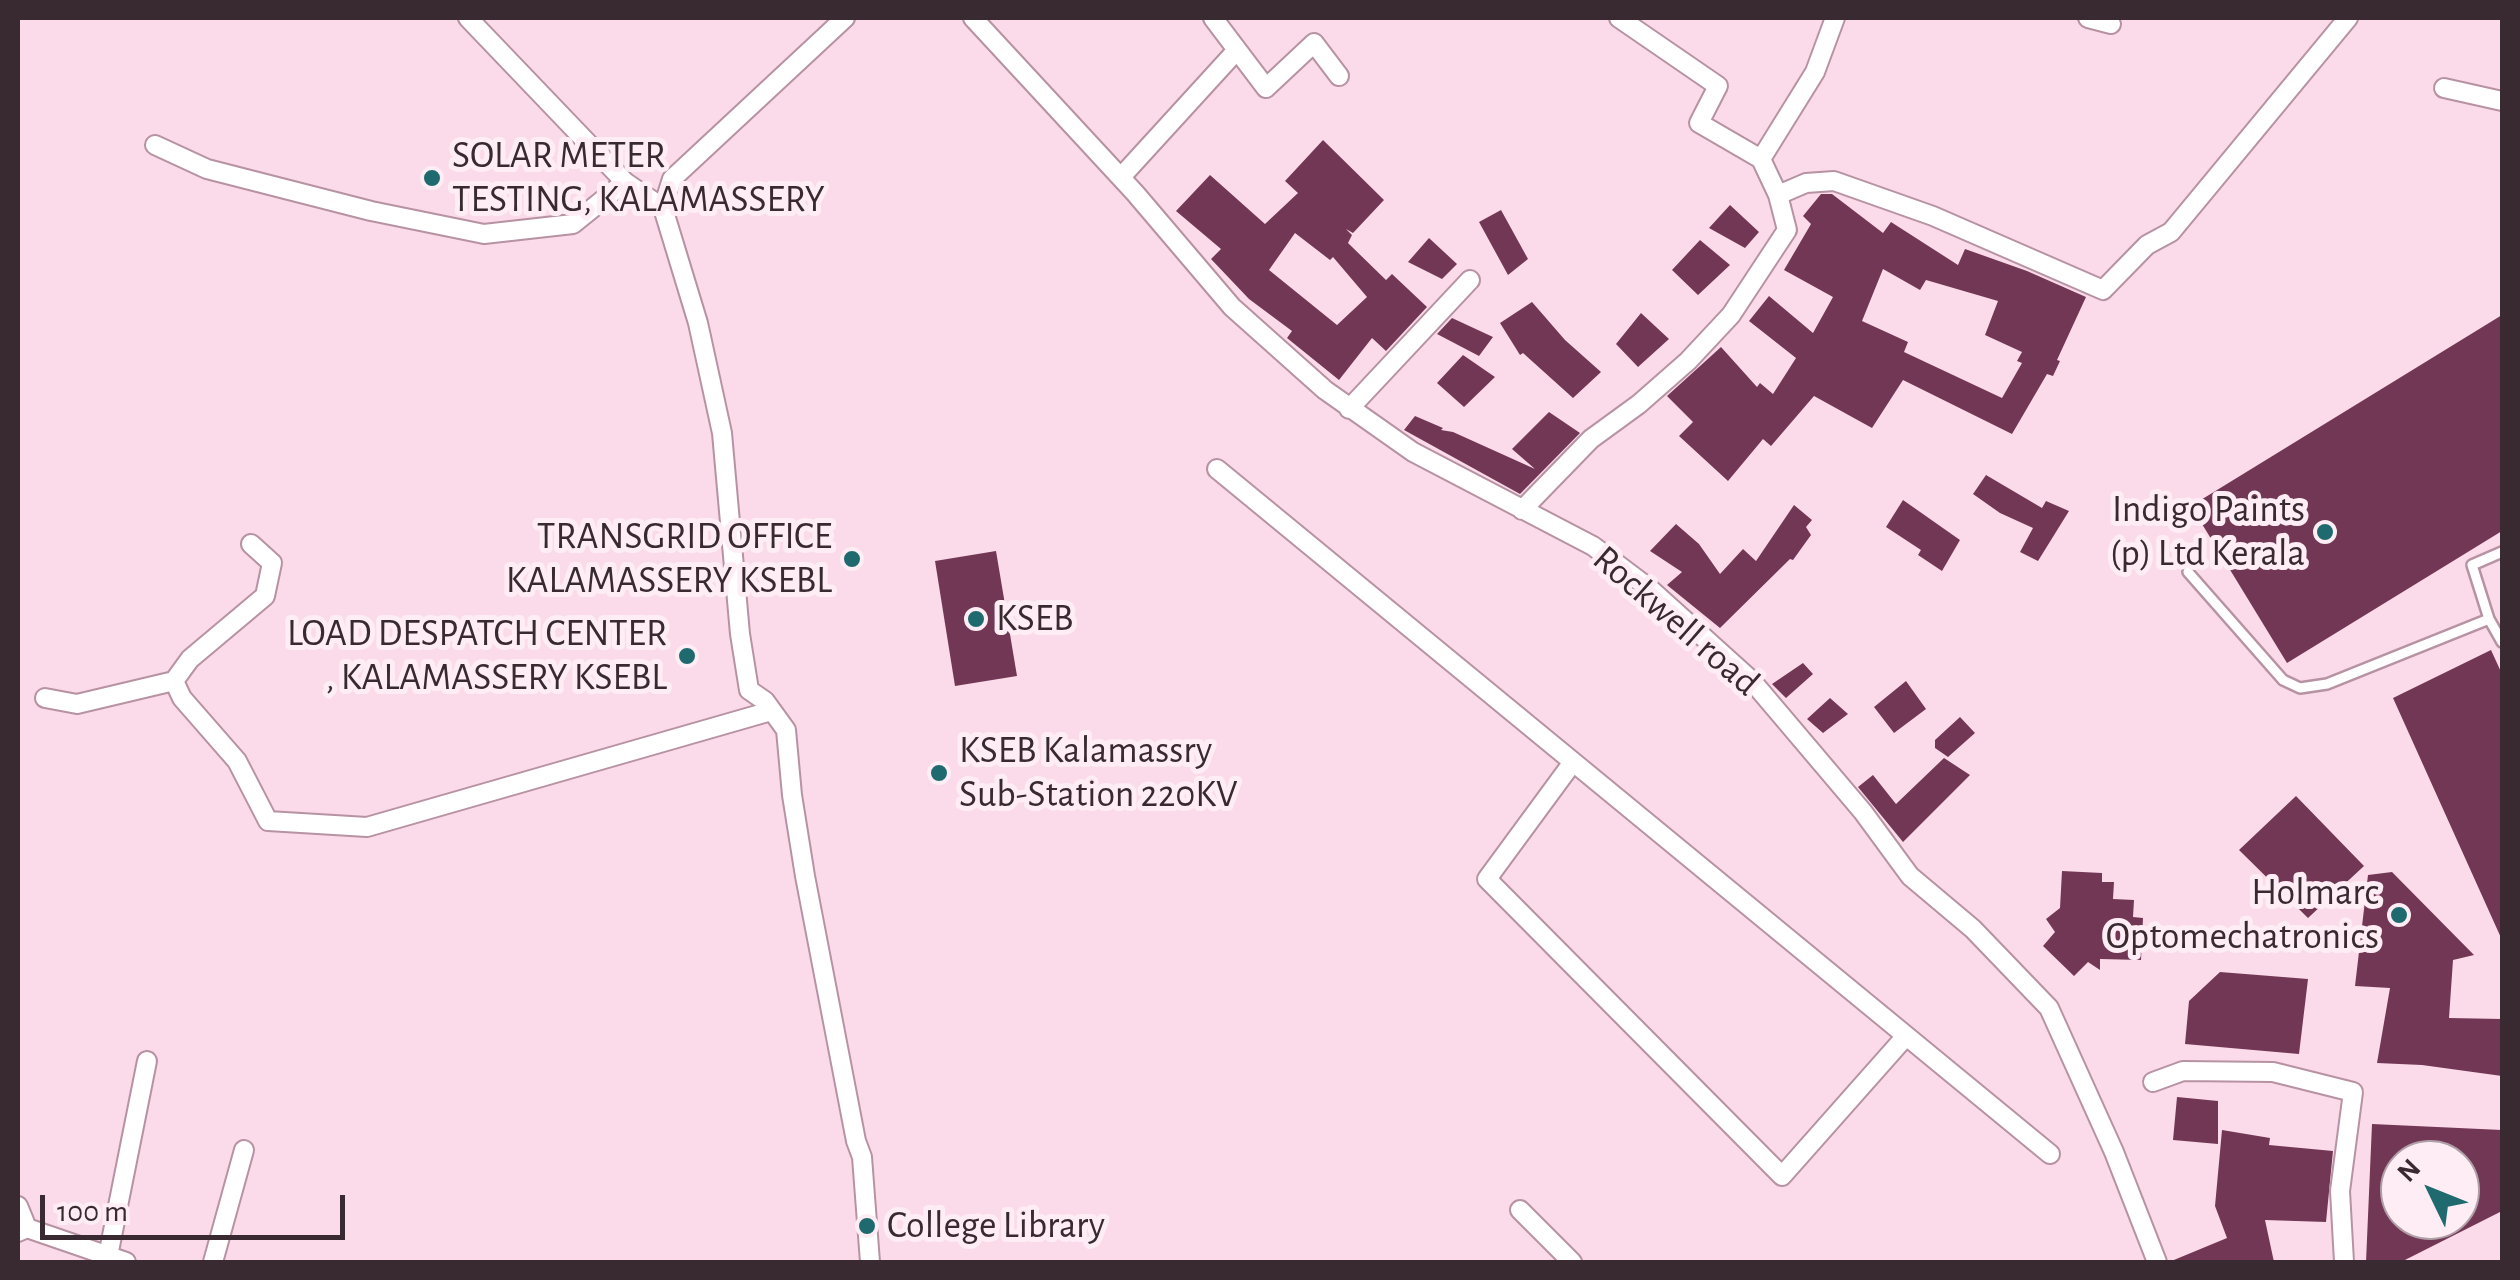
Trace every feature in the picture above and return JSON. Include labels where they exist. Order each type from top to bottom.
[{"type":"street","points":[[468,18],[626,182],[663,208]]},
{"type":"street","points":[[844,18],[672,179],[663,208],[698,323],[722,433],[748,690],[772,710],[786,730],[805,876],[848,1103],[862,1156],[870,1262]]},
{"type":"street","name":"Rockwell road","points":[[973,18],[1121,178],[1232,307],[1348,409],[1412,452],[1593,546],[1650,589],[1752,681],[1863,812],[1910,876],[1973,929],[2049,1008],[2114,1152],[2157,1262]]},
{"type":"street","points":[[1213,18],[1266,88],[1314,43],[1339,76]]},
{"type":"street","points":[[1522,510],[1591,440],[1663,382],[1732,315],[1787,230],[1778,194],[1761,159],[1700,123],[1718,86],[1619,18]]},
{"type":"street","points":[[1761,159],[1815,72],[1835,18]]},
{"type":"street","points":[[2088,18],[2111,24]]},
{"type":"street","points":[[1778,194],[1806,183],[1834,181],[1933,216],[2103,290],[2147,246],[2172,232],[2348,18]]},
{"type":"street","points":[[1121,178],[1236,50]]},
{"type":"street","points":[[2444,88],[2502,101]]},
{"type":"street","points":[[155,145],[207,169],[371,211],[484,234],[572,224],[626,182]]},
{"type":"street","points":[[1348,409],[1470,280]]},
{"type":"street","points":[[1217,468],[2050,1154]]},
{"type":"street","points":[[45,698],[77,704],[174,681],[190,659],[266,596],[272,564],[251,544]]},
{"type":"street","points":[[174,681],[182,698],[237,762],[268,821],[367,827],[772,710]]},
{"type":"street","points":[[1573,762],[1487,878],[1782,1176],[1906,1036]]},
{"type":"street","points":[[18,1206],[22,1230],[118,1259],[147,1061]]},
{"type":"street","points":[[2153,1082],[2183,1071],[2273,1072],[2353,1092],[2340,1191],[2344,1262]]},
{"type":"street","points":[[212,1262],[244,1150]]},
{"type":"street","points":[[1520,1210],[1572,1262]]},
{"type":"lane","points":[[2502,552],[2472,566],[2489,619],[2502,642]]},
{"type":"lane","points":[[2188,572],[2284,680],[2300,688],[2327,684],[2489,619]]},
{"type":"building","points":[[1323,140],[1384,200],[1353,233],[1346,229],[1352,235],[1348,243],[1386,280],[1392,274],[1427,307],[1386,351],[1372,338],[1339,380],[1287,338],[1292,331],[1249,299],[1211,259],[1221,249],[1176,211],[1210,175],[1265,224],[1298,193],[1285,181]],"holes":[[[1295,233],[1330,260],[1333,257],[1367,297],[1337,325],[1269,270]]]},
{"type":"building","points":[[1821,194],[1832,194],[1883,233],[1891,222],[1958,265],[1965,249],[2086,297],[2053,376],[2047,374],[2012,434],[1903,380],[1872,428],[1814,396],[1771,446],[1763,439],[1728,481],[1679,436],[1693,422],[1667,396],[1721,347],[1757,387],[1760,383],[1773,394],[1796,358],[1749,321],[1769,296],[1813,333],[1833,297],[1784,270],[1811,224],[1803,216]],"holes":[[[1883,269],[1920,290],[1926,280],[1998,301],[1985,335],[2022,352],[2017,361],[2022,363],[2002,398],[1904,352],[1908,342],[1862,321]]]},
{"type":"building","points":[[1730,205],[1759,232],[1745,248],[1709,228]]},
{"type":"building","points":[[1501,210],[1528,259],[1508,275],[1479,222]]},
{"type":"building","points":[[1429,238],[1457,264],[1442,279],[1408,262]]},
{"type":"building","points":[[1700,240],[1730,265],[1698,295],[1672,270]]},
{"type":"building","points":[[1532,302],[1565,340],[1601,372],[1573,398],[1523,353],[1520,355],[1500,323]]},
{"type":"building","points":[[1641,313],[1669,339],[1638,367],[1616,344]]},
{"type":"building","name":"Indigo Paints (p) Ltd Kerala","points":[[2502,315],[2502,531],[2287,663],[2191,506]]},
{"type":"building","points":[[1452,318],[1493,337],[1479,356],[1437,334]]},
{"type":"building","points":[[1463,355],[1495,377],[1464,407],[1437,383]]},
{"type":"building","points":[[1549,412],[1580,433],[1520,494],[1404,430],[1415,416],[1535,469],[1512,449]]},
{"type":"building","points":[[1986,475],[2042,508],[2046,501],[2069,511],[2038,561],[2020,552],[2033,528],[2000,513],[1973,494]]},
{"type":"building","points":[[1903,500],[1960,540],[1942,571],[1918,555],[1921,550],[1886,527]]},
{"type":"building","points":[[1794,505],[1812,520],[1806,527],[1811,535],[1793,560],[1720,628],[1667,585],[1682,572],[1650,551],[1676,524],[1699,544],[1720,574],[1743,549],[1756,561]]},
{"type":"building","name":"KSEB","points":[[996,551],[1017,676],[955,686],[935,561]]},
{"type":"building","points":[[2491,650],[2502,674],[2502,940],[2393,698]]},
{"type":"building","points":[[1803,663],[1813,674],[1786,698],[1772,684]]},
{"type":"building","points":[[1906,681],[1926,709],[1894,733],[1874,707]]},
{"type":"building","points":[[1830,698],[1848,714],[1823,733],[1807,719]]},
{"type":"building","points":[[1960,717],[1975,733],[1948,757],[1935,748],[1935,740]]},
{"type":"building","points":[[1944,758],[1970,775],[1903,842],[1858,787],[1873,775],[1896,804]]},
{"type":"building","points":[[2296,796],[2364,866],[2308,918],[2239,850]]},
{"type":"building","points":[[2062,871],[2102,873],[2102,882],[2114,882],[2113,899],[2134,900],[2133,917],[2143,918],[2141,960],[2100,959],[2100,970],[2088,962],[2074,976],[2043,946],[2055,932],[2046,919],[2060,908]]},
{"type":"building","points":[[2392,872],[2474,955],[2453,960],[2449,1018],[2502,1019],[2502,1076],[2377,1063],[2390,988],[2355,986],[2368,875]]},
{"type":"building","points":[[2220,972],[2308,979],[2299,1054],[2185,1044],[2189,1001]]},
{"type":"building","points":[[2177,1097],[2218,1101],[2218,1144],[2173,1140]]},
{"type":"building","points":[[2372,1124],[2502,1130],[2502,1211],[2480,1222],[2480,1140],[2380,1140],[2380,1240],[2445,1240],[2401,1262],[2366,1262]]},
{"type":"building","points":[[2222,1130],[2270,1138],[2269,1145],[2333,1151],[2326,1222],[2265,1220],[2274,1262],[2169,1262],[2227,1238],[2215,1206]]},
{"type":"place","name":"SOLAR METER TESTING, KALAMASSERY","points":[[432,178]]},
{"type":"place","name":"Indigo Paints (p) Ltd Kerala","points":[[2325,532]]},
{"type":"place","name":"TRANSGRID OFFICE KALAMASSERY KSEBL","points":[[852,559]]},
{"type":"place","name":"KSEB","points":[[976,619]]},
{"type":"place","name":"LOAD DESPATCH CENTER , KALAMASSERY KSEBL","points":[[687,656]]},
{"type":"place","name":"KSEB Kalamassry Sub-Station 220KV","points":[[939,773]]},
{"type":"place","name":"Holmarc Optomechatronics","points":[[2399,915]]},
{"type":"place","name":"College Library","points":[[867,1226]]}]
